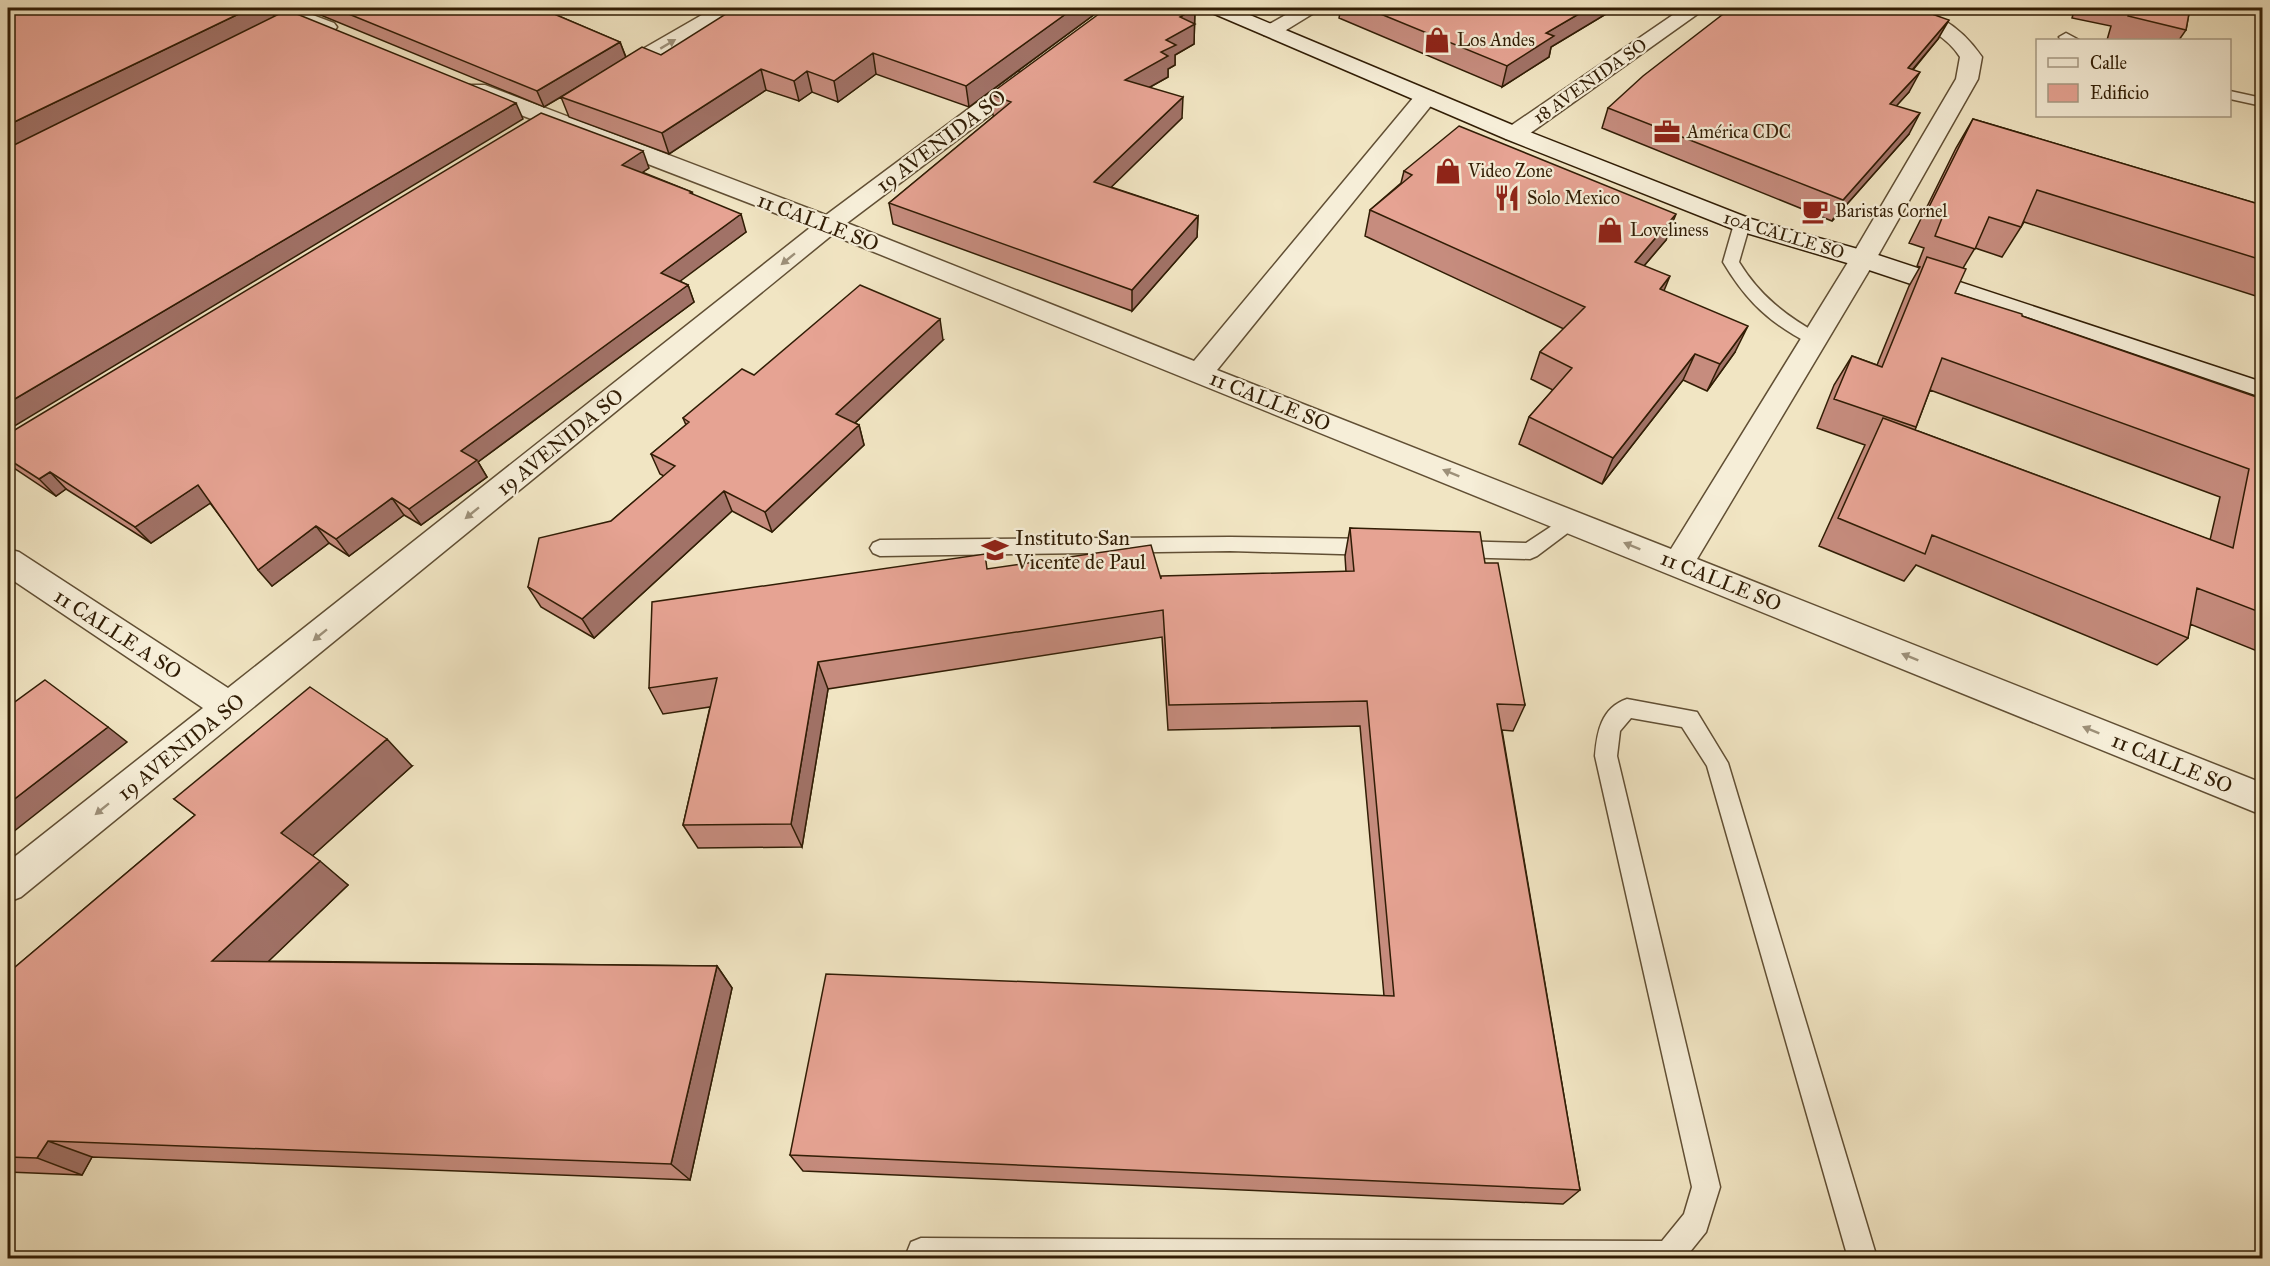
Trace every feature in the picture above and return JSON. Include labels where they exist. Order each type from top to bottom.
[{"type":"street","points":[[533,124],[728,8]]},
{"type":"street","name":"10A CALLE SO","points":[[1217,8],[1514,134],[1742,224],[1863,259],[2262,392]]},
{"type":"street","points":[[1271,31],[1312,8]]},
{"type":"street","name":"18 AVENIDA SO","points":[[1514,134],[1696,8]]},
{"type":"street","points":[[1678,564],[1863,259],[1967,79],[1971,57],[1963,42],[1942,27],[1899,8]]},
{"type":"street","points":[[280,18],[351,37]]},
{"type":"street","name":"19 AVENIDA SO","points":[[8,885],[829,225],[1044,64]]},
{"type":"street","name":"11 CALLE SO","points":[[458,82],[533,124],[829,225],[2262,799]]},
{"type":"street","points":[[1199,373],[1426,97]]},
{"type":"street","name":"11 CALLE A SO","points":[[8,561],[230,707]]},
{"type":"lane","points":[[2231,95],[2262,102]]},
{"type":"lane","points":[[1742,224],[1731,262],[1749,293],[1766,311],[1814,339]]},
{"type":"lane","points":[[1437,549],[1530,551],[1570,521]]},
{"type":"lane","points":[[880,548],[1230,543],[1391,548]]},
{"type":"lane","points":[[921,1252],[1669,1256],[1696,1222],[1707,1187],[1606,756],[1610,727],[1627,708],[1689,719],[1717,763],[1863,1258]]},
{"type":"building","points":[[8,8],[251,8],[8,125]]},
{"type":"building","points":[[334,8],[540,8],[620,42],[537,91]]},
{"type":"building","points":[[754,8],[1074,8],[966,86],[873,53],[834,81],[807,71],[794,81],[761,69],[662,133],[561,97],[642,47],[661,55],[732,10],[744,14]]},
{"type":"building","points":[[1107,8],[1195,8],[1180,17],[1195,24],[1166,40],[1176,45],[1161,52],[1168,56],[1125,80],[1183,97],[1094,182],[1198,216],[1132,290],[889,203],[1011,102],[990,94]]},
{"type":"building","points":[[1366,8],[1589,8],[1546,33],[1554,36],[1507,66]]},
{"type":"building","points":[[1731,8],[1915,8],[1949,20],[1908,68],[1920,72],[1890,104],[1920,113],[1843,200],[1608,108],[1643,76]]},
{"type":"building","points":[[2130,8],[2190,8],[2186,30],[2128,16]]},
{"type":"building","points":[[287,10],[516,103],[8,403],[8,148]]},
{"type":"building","points":[[541,113],[643,151],[622,165],[741,214],[661,273],[688,285],[461,451],[477,460],[409,509],[392,498],[336,539],[316,526],[258,570],[198,485],[135,527],[50,472],[39,479],[8,459],[8,434]]},
{"type":"building","points":[[1973,119],[2262,205],[2262,260],[2037,190],[2021,227],[1989,217],[1975,249],[1935,236],[1942,218],[1926,213]]},
{"type":"building","points":[[1459,126],[1676,214],[1635,262],[1670,276],[1660,289],[1748,326],[1720,364],[1695,354],[1613,458],[1529,417],[1572,368],[1540,352],[1585,307],[1370,210],[1412,175],[1404,171]]},
{"type":"building","points":[[1927,257],[1966,269],[1955,293],[2022,314],[2022,316],[2262,399],[2262,613],[2197,588],[2188,638],[1932,535],[1925,554],[1838,518],[1883,418],[2233,548],[2249,469],[1942,358],[1916,427],[1834,399],[1852,356],[1882,367]]},
{"type":"building","points":[[860,285],[940,319],[836,414],[859,425],[765,512],[724,491],[582,619],[528,587],[539,538],[611,521],[675,466],[651,454],[689,422],[683,418],[742,369],[754,375]]},
{"type":"building","points":[[1350,528],[1480,532],[1485,563],[1498,563],[1525,705],[1497,704],[1580,1190],[790,1155],[826,974],[1394,996],[1367,701],[1169,705],[1163,610],[818,662],[791,824],[683,825],[717,678],[649,688],[652,602],[985,554],[987,569],[1151,545],[1161,579],[1161,576],[1354,571]]},
{"type":"building","points":[[45,680],[108,727],[8,804],[8,707]]},
{"type":"building","points":[[310,687],[387,739],[281,833],[320,861],[212,961],[717,966],[671,1164],[48,1141],[37,1158],[8,1157],[8,973],[195,815],[174,799]]},
{"type":"place","name":"Los Andes","points":[[1437,40]]},
{"type":"place","name":"América CDC","points":[[1667,132]]},
{"type":"place","name":"Video Zone","points":[[1448,171]]},
{"type":"place","name":"Solo Mexico","points":[[1507,198]]},
{"type":"place","name":"Baristas Cornel","points":[[1815,211]]},
{"type":"place","name":"Loveliness","points":[[1610,230]]},
{"type":"place","name":"Instituto San Vicente de Paul","points":[[995,550]]}]
